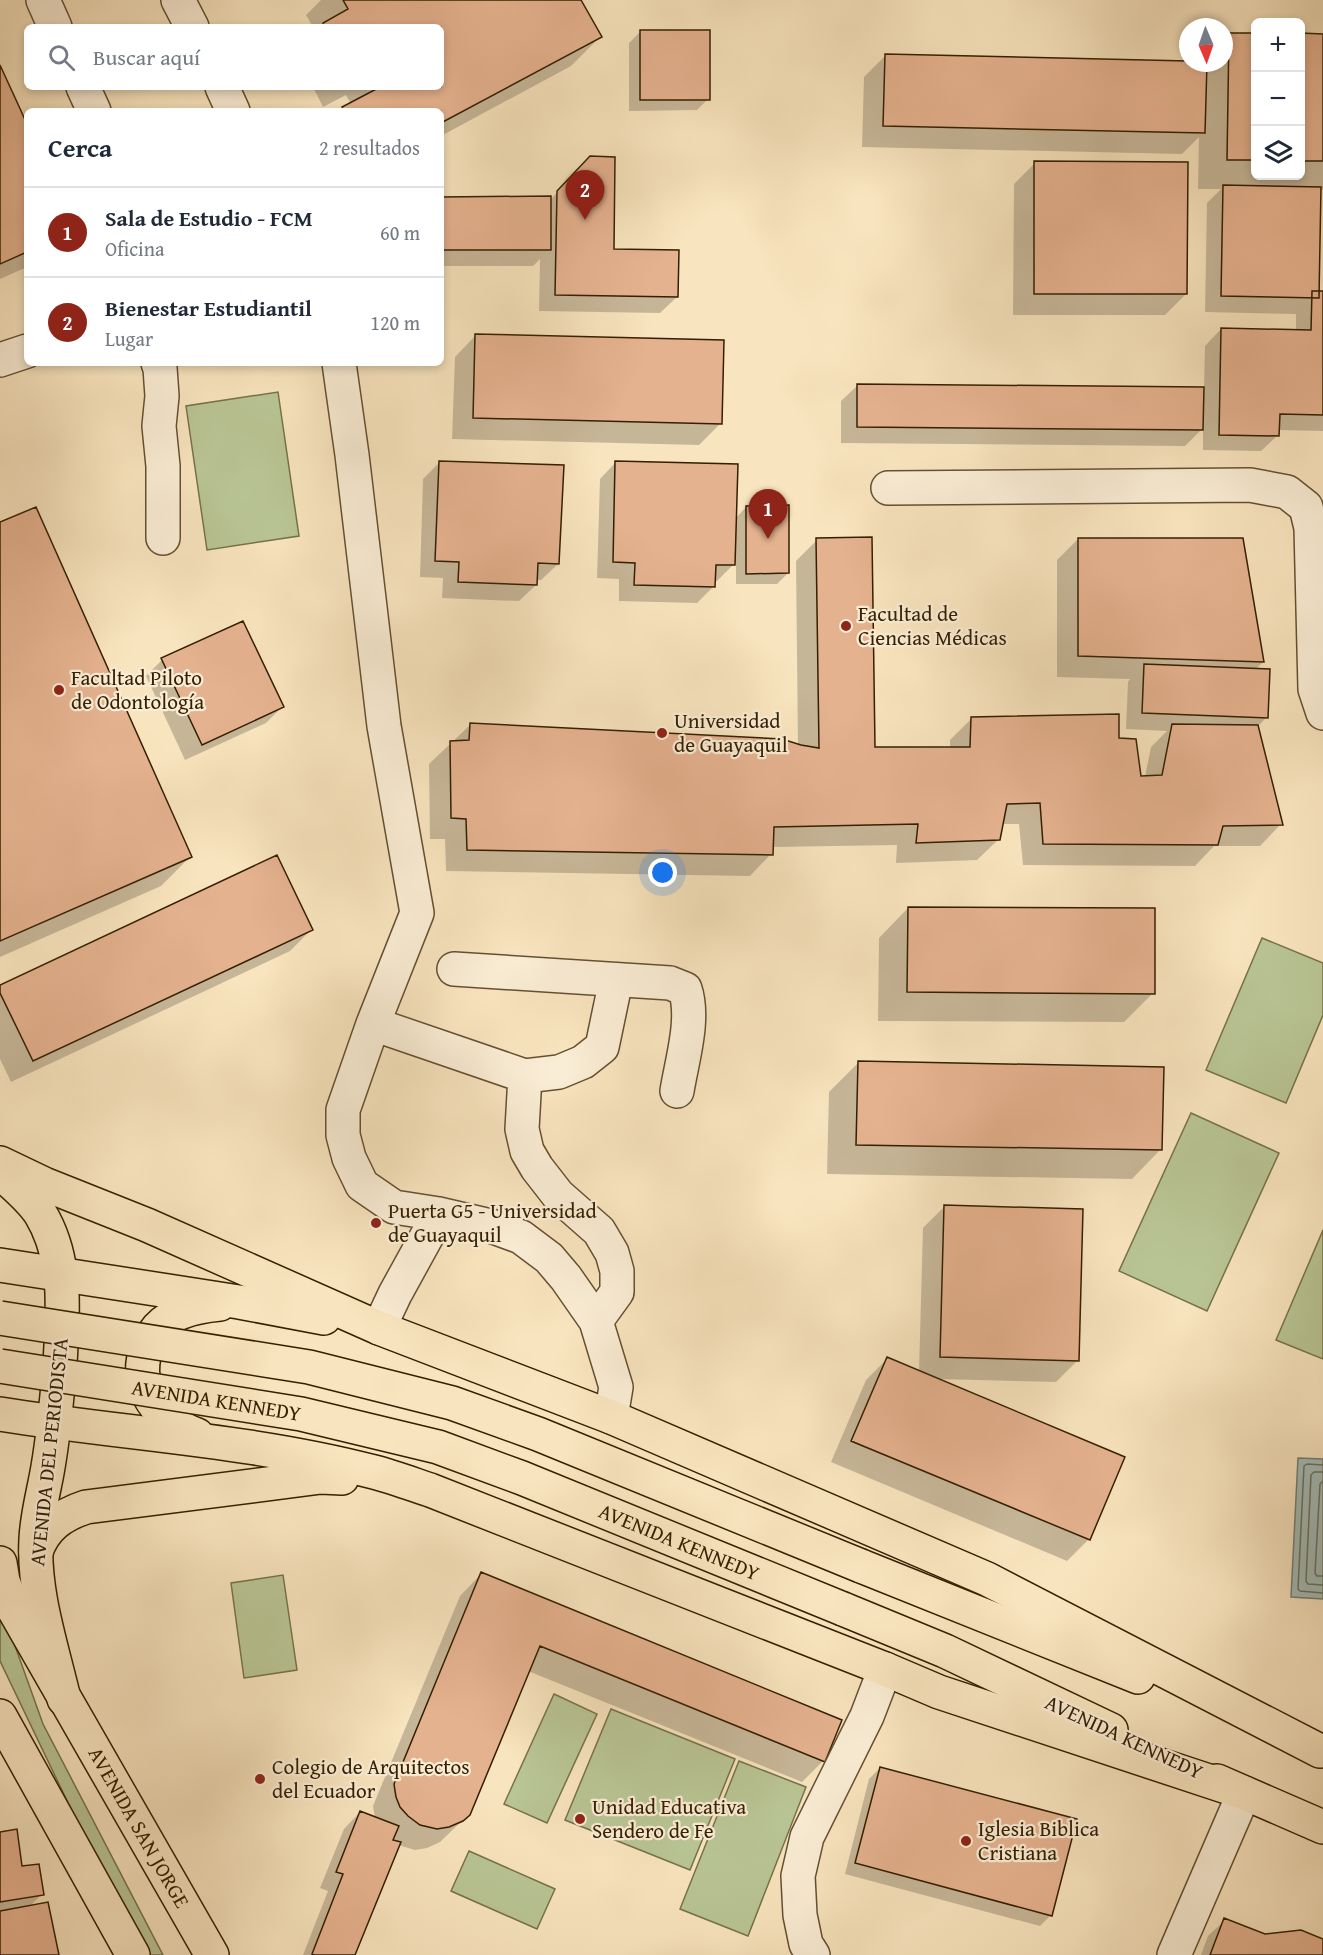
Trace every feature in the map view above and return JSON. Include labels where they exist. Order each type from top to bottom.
[{"type":"main road","points":[[0,1163],[44,1184],[147,1225],[379,1328],[611,1417],[987,1579],[1322,1751]]},
{"type":"main road","name":"AVENIDA DEL PERIODISTA","points":[[0,1173],[24,1194],[39,1212],[49,1231],[61,1274],[64,1301],[56,1423],[36,1536],[35,1557],[36,1579],[64,1699]]},
{"type":"main road","points":[[0,1265],[239,1302],[379,1328]]},
{"type":"main road","points":[[216,1442],[182,1430],[156,1409],[143,1375],[146,1352],[155,1332],[168,1320],[200,1305],[239,1302]]},
{"type":"main road","points":[[0,1318],[309,1367],[452,1403],[538,1434],[1322,1751]]},
{"type":"main road","name":"AVENIDA KENNEDY","points":[[0,1366],[301,1414],[438,1447],[522,1478],[945,1651],[1240,1792],[1323,1827]]},
{"type":"main road","points":[[0,1414],[216,1442],[375,1472],[430,1490],[939,1692],[1240,1792]]},
{"type":"main road","points":[[35,1557],[46,1530],[58,1519],[72,1511],[86,1507],[321,1477],[353,1478],[430,1490]]},
{"type":"main road","name":"AVENIDA SAN JORGE","points":[[0,1563],[3,1581],[13,1608],[212,1955]]},
{"type":"main road","points":[[0,1716],[133,1955]]},
{"type":"lane","points":[[43,0],[54,24]]},
{"type":"lane","points":[[178,0],[190,24]]},
{"type":"lane","points":[[84,90],[93,108]]},
{"type":"lane","points":[[224,90],[232,108]]},
{"type":"lane","points":[[0,360],[24,352]]},
{"type":"lane","points":[[159,366],[162,396],[159,426],[163,466],[163,538]]},
{"type":"lane","points":[[339,366],[384,726],[417,913],[373,1024],[343,1110],[343,1135],[349,1158],[362,1185],[394,1207],[490,1226],[521,1237],[549,1258],[596,1321],[616,1387],[611,1417]]},
{"type":"lane","points":[[888,488],[1250,485],[1287,492],[1306,507],[1311,528],[1315,689],[1323,713]]},
{"type":"lane","points":[[454,969],[670,984],[685,989],[690,1013],[677,1091]]},
{"type":"lane","points":[[373,1024],[525,1076],[559,1072],[583,1062],[602,1047],[616,981]]},
{"type":"lane","points":[[525,1076],[522,1129],[527,1151],[558,1195],[599,1231],[612,1252],[617,1271],[617,1292],[596,1321]]},
{"type":"lane","points":[[379,1328],[395,1294],[439,1215]]},
{"type":"lane","points":[[813,1955],[806,1944],[800,1915],[798,1876],[807,1837],[867,1716],[885,1669]]},
{"type":"lane","points":[[1174,1955],[1240,1792]]},
{"type":"green space","points":[[278,392],[299,536],[207,550],[186,406]]},
{"type":"green space","points":[[1262,938],[1323,963],[1323,1015],[1286,1103],[1206,1070]]},
{"type":"green space","points":[[1191,1113],[1279,1153],[1207,1311],[1119,1271]]},
{"type":"green space","points":[[1323,1230],[1323,1359],[1276,1340]]},
{"type":"green space","points":[[283,1575],[297,1670],[244,1678],[231,1583]]},
{"type":"green space","points":[[0,1604],[43,1724],[163,1955],[141,1955],[0,1661]]},
{"type":"green space","points":[[554,1694],[597,1714],[547,1823],[504,1804]]},
{"type":"green space","points":[[611,1709],[735,1759],[690,1870],[565,1820]]},
{"type":"green space","points":[[739,1761],[806,1787],[748,1936],[680,1909]]},
{"type":"green space","points":[[469,1851],[555,1889],[537,1929],[451,1891]]},
{"type":"water","points":[[1298,1458],[1323,1459],[1323,1599],[1291,1597]]},
{"type":"building","points":[[343,0],[581,0],[602,37],[444,121],[444,108],[343,108],[374,90],[444,90],[444,24],[324,24],[348,9]]},
{"type":"building","points":[[640,30],[710,30],[710,100],[640,100]]},
{"type":"building","points":[[1233,33],[1251,33],[1251,160],[1227,160],[1228,72],[1233,72]]},
{"type":"building","points":[[1305,33],[1323,34],[1323,161],[1305,161]]},
{"type":"building","points":[[885,54],[1179,61],[1179,72],[1207,72],[1205,133],[883,126]]},
{"type":"building","points":[[0,65],[24,117],[24,253],[0,264]]},
{"type":"building","points":[[590,156],[615,157],[614,249],[679,250],[678,297],[555,295],[557,191]]},
{"type":"building","points":[[1034,161],[1188,162],[1187,294],[1034,294]]},
{"type":"building","points":[[1223,185],[1321,187],[1319,298],[1221,296]]},
{"type":"building","points":[[551,196],[551,250],[444,250],[444,197]]},
{"type":"building","points":[[1312,291],[1323,291],[1323,415],[1280,414],[1279,436],[1219,435],[1221,328],[1311,330]]},
{"type":"building","points":[[475,334],[724,340],[722,424],[473,418]]},
{"type":"building","points":[[857,384],[1204,387],[1203,430],[857,427]]},
{"type":"building","points":[[439,461],[564,465],[559,564],[538,563],[537,585],[458,582],[459,562],[435,561]]},
{"type":"building","points":[[615,461],[738,464],[735,565],[716,565],[715,587],[634,585],[635,563],[613,562]]},
{"type":"building","points":[[789,505],[789,573],[746,574],[746,506]]},
{"type":"building","name":"Facultad Piloto de Odontología","points":[[36,507],[192,857],[0,941],[0,522]]},
{"type":"building","name":"Facultad de Ciencias Médicas","points":[[872,537],[875,747],[970,747],[971,717],[1119,714],[1119,738],[1136,739],[1141,776],[1162,775],[1172,724],[1258,725],[1283,825],[1223,826],[1218,845],[1043,844],[1040,803],[1007,804],[1000,840],[916,843],[918,824],[774,827],[773,855],[467,850],[466,819],[451,818],[450,741],[469,740],[470,723],[782,739],[819,748],[816,538]]},
{"type":"building","points":[[1078,538],[1243,538],[1264,662],[1078,656]]},
{"type":"building","points":[[243,621],[284,707],[202,745],[161,658]]},
{"type":"building","points":[[1144,664],[1270,669],[1268,718],[1142,713]]},
{"type":"building","points":[[277,855],[313,930],[33,1061],[0,993],[0,985]]},
{"type":"building","points":[[908,907],[1155,908],[1155,994],[907,992]]},
{"type":"building","points":[[858,1061],[1164,1067],[1162,1150],[856,1145]]},
{"type":"building","points":[[944,1205],[1083,1209],[1079,1361],[940,1357]]},
{"type":"building","points":[[887,1357],[1125,1457],[1090,1540],[851,1441]]},
{"type":"building","points":[[481,1572],[842,1720],[825,1762],[540,1646],[470,1815],[449,1827],[437,1829],[420,1825],[400,1807],[394,1784]]},
{"type":"building","name":"Iglesia Biblica Cristiana","points":[[880,1767],[1077,1819],[1052,1916],[855,1863]]},
{"type":"building","points":[[360,1811],[399,1826],[393,1840],[401,1842],[355,1955],[315,1955],[312,1954],[343,1874],[336,1872]]},
{"type":"building","points":[[17,1829],[22,1866],[39,1864],[44,1895],[0,1902],[0,1832]]},
{"type":"building","points":[[48,1902],[59,1955],[0,1955],[0,1911]]},
{"type":"building","points":[[1224,1918],[1265,1934],[1301,1930],[1323,1939],[1323,1955],[1210,1955]]},
{"type":"place","name":"Bienestar Estudiantil","points":[[585,220]]},
{"type":"place","name":"Sala de Estudio - FCM","points":[[768,539]]},
{"type":"place","name":"Facultad de Ciencias Médicas","points":[[846,626]]},
{"type":"place","name":"Facultad Piloto de Odontología","points":[[59,690]]},
{"type":"place","name":"Universidad de Guayaquil","points":[[662,733]]},
{"type":"place","name":"Puerta G5 - Universidad de Guayaquil","points":[[376,1223]]},
{"type":"place","name":"Colegio de Arquitectos del Ecuador","points":[[260,1779]]},
{"type":"place","name":"Unidad Educativa Sendero de Fe","points":[[580,1819]]},
{"type":"place","name":"Iglesia Biblica Cristiana","points":[[966,1841]]}]
